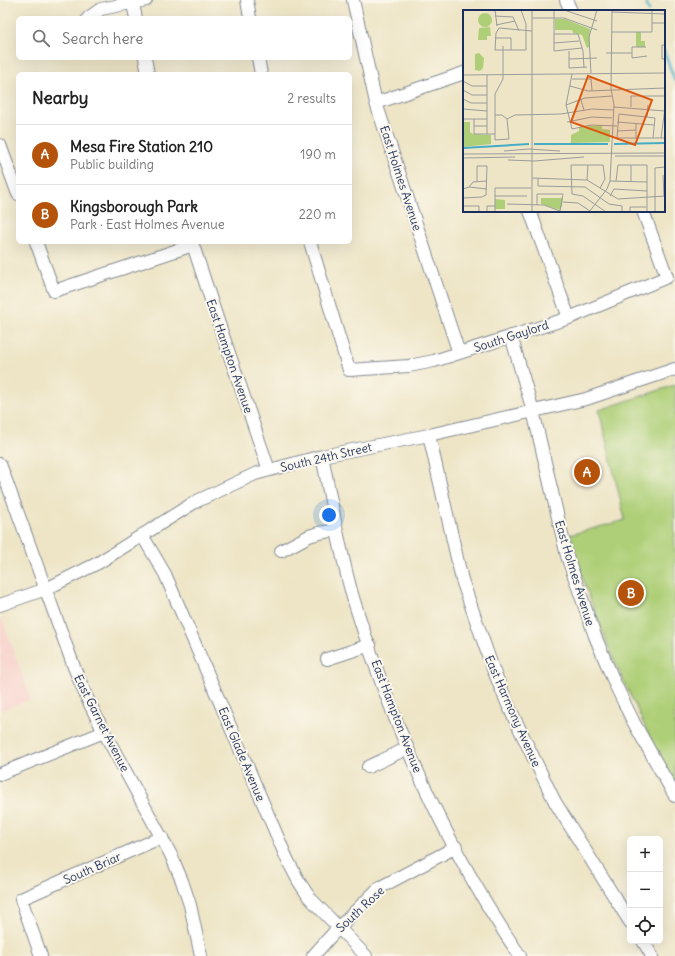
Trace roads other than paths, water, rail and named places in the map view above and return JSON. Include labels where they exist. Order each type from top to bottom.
[{"type":"street","points":[[91,16],[101,9],[132,1],[146,0]]},
{"type":"street","points":[[247,0],[250,16]]},
{"type":"street","name":"East Holmes Avenue","points":[[353,0],[376,103],[459,353]]},
{"type":"street","points":[[566,0],[571,10]]},
{"type":"street","points":[[132,1],[136,16]]},
{"type":"street","points":[[145,60],[148,72]]},
{"type":"street","points":[[258,60],[261,72]]},
{"type":"street","points":[[376,103],[463,73]]},
{"type":"street","points":[[0,145],[16,189]]},
{"type":"street","points":[[530,212],[569,318]]},
{"type":"street","name":"South Gaylord","points":[[311,244],[349,370],[409,366],[434,361],[569,318],[667,277],[643,212]]},
{"type":"street","points":[[37,244],[54,291],[193,244]]},
{"type":"street","name":"East Hampton Avenue","points":[[193,244],[216,318],[269,470]]},
{"type":"street","name":"East Holmes Avenue","points":[[511,336],[533,411],[568,556],[595,636],[615,684],[634,723],[675,796]]},
{"type":"street","name":"South 24th Street","points":[[0,605],[46,589],[98,563],[195,502],[255,474],[322,456],[429,435],[586,399],[675,369]]},
{"type":"street","name":"East Harmony Avenue","points":[[429,435],[462,580],[493,669],[508,705],[555,802],[627,917]]},
{"type":"street","name":"East Hampton Avenue","points":[[322,456],[337,530],[354,600],[378,671],[408,748],[431,800],[456,847],[506,936],[520,956]]},
{"type":"street","name":"East Garnet Avenue","points":[[0,464],[74,667],[87,698],[162,837],[182,881],[190,905],[201,956]]},
{"type":"street","points":[[281,551],[309,536],[337,530]]},
{"type":"street","name":"East Glade Avenue","points":[[142,535],[165,574],[287,859],[298,880],[309,897],[366,956]]},
{"type":"street","points":[[327,659],[370,645]]},
{"type":"street","points":[[0,774],[104,732]]},
{"type":"street","points":[[368,767],[408,748]]},
{"type":"street","name":"South Briar","points":[[41,956],[21,899],[162,837]]},
{"type":"street","name":"South Rose","points":[[313,956],[338,928],[379,888],[456,847]]},
{"type":"street","points":[[645,944],[652,956]]},
{"type":"waterway","points":[[645,0],[649,10]]},
{"type":"waterway","points":[[665,54],[675,81]]},
{"type":"place","name":"Mesa Fire Station 210","points":[[587,472]]},
{"type":"place","name":"Kingsborough Park","points":[[631,593]]}]
